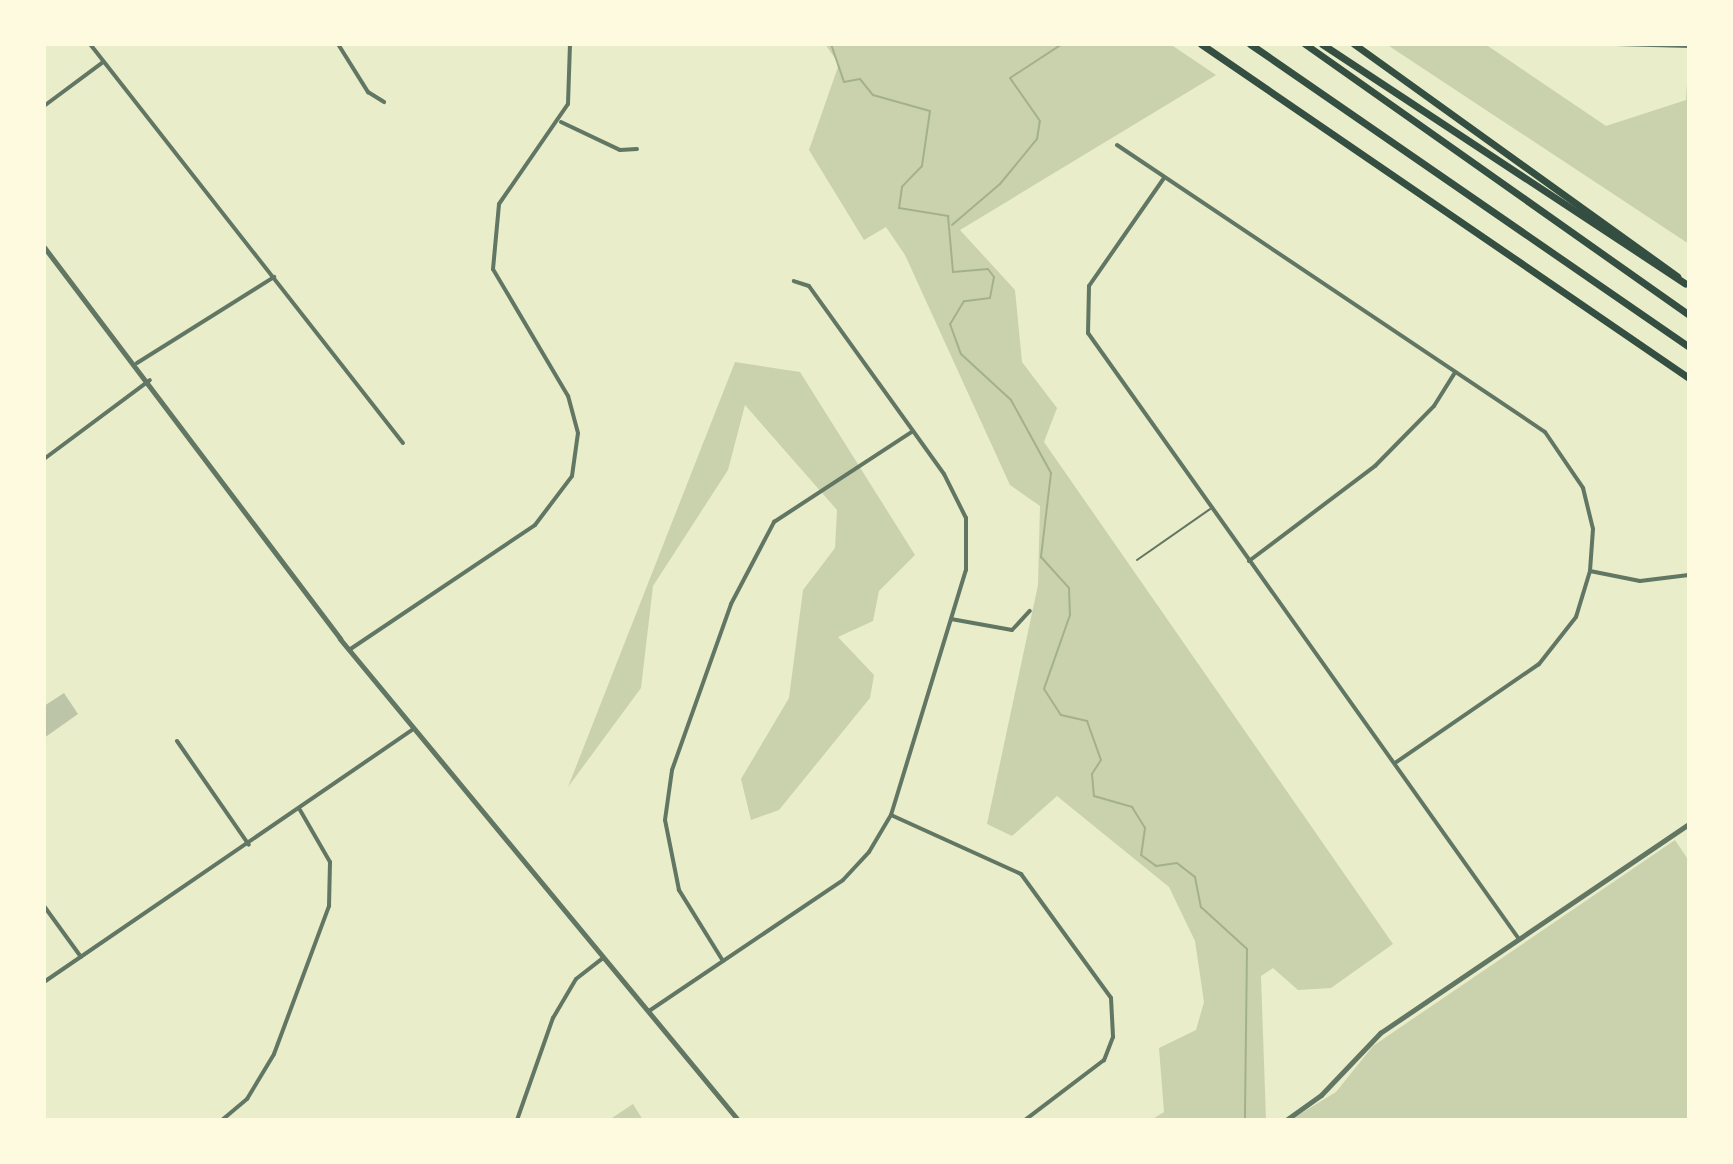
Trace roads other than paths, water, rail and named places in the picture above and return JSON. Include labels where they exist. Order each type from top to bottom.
[{"type":"highway","points":[[1201,44],[1689,378]]},
{"type":"highway","points":[[1250,44],[1689,347]]},
{"type":"highway","points":[[1305,44],[1689,315]]},
{"type":"highway","points":[[1322,44],[1687,284]]},
{"type":"highway","points":[[1354,44],[1687,284]]},
{"type":"street","points":[[90,44],[403,443]]},
{"type":"street","points":[[338,44],[368,92],[384,102]]},
{"type":"street","points":[[349,650],[535,525],[572,476],[578,433],[568,396],[493,269],[499,204],[561,122],[570,44]]},
{"type":"street","points":[[1616,44],[1689,46]]},
{"type":"street","points":[[44,106],[104,61]]},
{"type":"street","points":[[561,122],[620,150],[637,149]]},
{"type":"street","points":[[1117,145],[1545,432],[1568,459],[1591,513],[1590,571],[1576,617],[1539,664],[1395,763]]},
{"type":"street","points":[[1164,178],[1089,286],[1084,317],[1211,509],[1519,939]]},
{"type":"street","points":[[44,247],[150,380],[349,650],[738,1120]]},
{"type":"street","points":[[137,363],[274,277]]},
{"type":"street","points":[[647,1012],[854,870],[891,815],[968,560],[968,527],[913,431],[809,286],[794,281]]},
{"type":"street","points":[[1249,561],[1375,466],[1434,406],[1455,371]]},
{"type":"street","points":[[44,459],[150,380]]},
{"type":"street","points":[[723,961],[679,890],[665,820],[672,770],[731,604],[774,522],[913,431]]},
{"type":"street","points":[[1590,571],[1640,581],[1689,575]]},
{"type":"street","points":[[951,619],[1012,630],[1030,611]]},
{"type":"street","points":[[44,982],[249,845],[413,729]]},
{"type":"street","points":[[177,741],[249,845]]},
{"type":"street","points":[[222,1120],[247,1099],[274,1054],[329,906],[330,862],[300,810]]},
{"type":"street","points":[[891,815],[1021,874],[1111,998],[1113,1037],[1104,1060],[1025,1120]]},
{"type":"street","points":[[1286,1120],[1321,1095],[1380,1033],[1689,824]]},
{"type":"street","points":[[44,906],[81,957]]},
{"type":"street","points":[[517,1120],[553,1018],[576,979],[603,958]]},
{"type":"lane","points":[[1137,560],[1211,509]]},
{"type":"waterway","points":[[831,44],[844,82],[860,79],[873,95],[930,111],[922,166],[902,187],[899,208],[948,216],[953,272],[988,269],[994,277],[990,298],[964,301],[950,324],[961,354],[1011,400],[1051,473],[1041,557],[1069,588],[1070,615],[1044,689],[1061,715],[1087,721],[1101,760],[1092,774],[1094,796],[1132,807],[1145,828],[1141,855],[1156,866],[1177,863],[1195,877],[1201,907],[1247,949],[1245,1120]]},
{"type":"waterway","points":[[952,225],[1000,184],[1037,139],[1040,121],[1010,78],[1062,44]]}]
